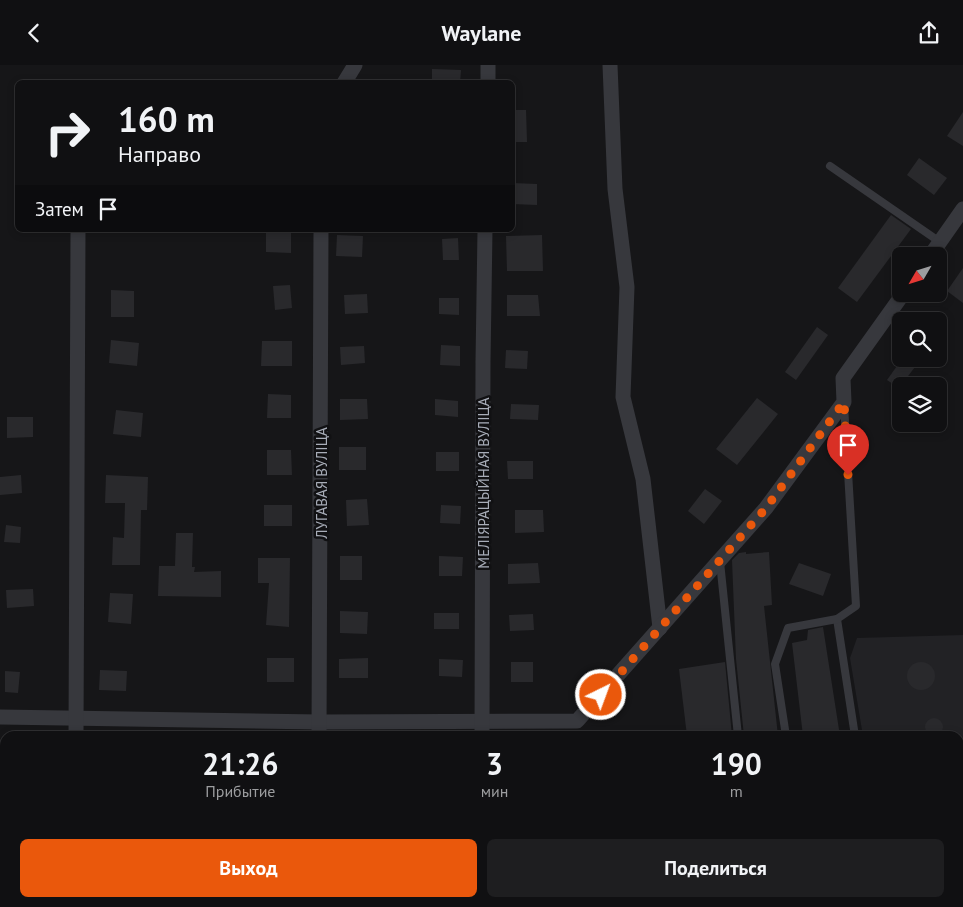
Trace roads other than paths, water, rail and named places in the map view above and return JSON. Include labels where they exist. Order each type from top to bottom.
[{"type":"street","points":[[346,80],[354,65]]},
{"type":"street","points":[[488,65],[488,80]]},
{"type":"street","points":[[610,65],[615,189],[627,287],[623,397],[643,479],[660,628]]},
{"type":"street","points":[[936,247],[963,209]]},
{"type":"street","points":[[76,731],[78,232]]},
{"type":"street","name":"ЛУГАВАЯ ВУЛІЦА","points":[[320,729],[321,232]]},
{"type":"street","name":"МЕЛІЯРАЦЫЙНАЯ ВУЛІЦА","points":[[482,729],[485,232]]},
{"type":"street","points":[[0,717],[320,729],[482,729],[577,721],[766,508],[844,402],[842,378],[896,303]]},
{"type":"lane","points":[[830,166],[940,242]]},
{"type":"lane","points":[[785,731],[775,664],[788,628],[837,619],[856,606],[844,402]]},
{"type":"lane","points":[[720,560],[737,731]]},
{"type":"lane","points":[[837,619],[854,731]]}]
